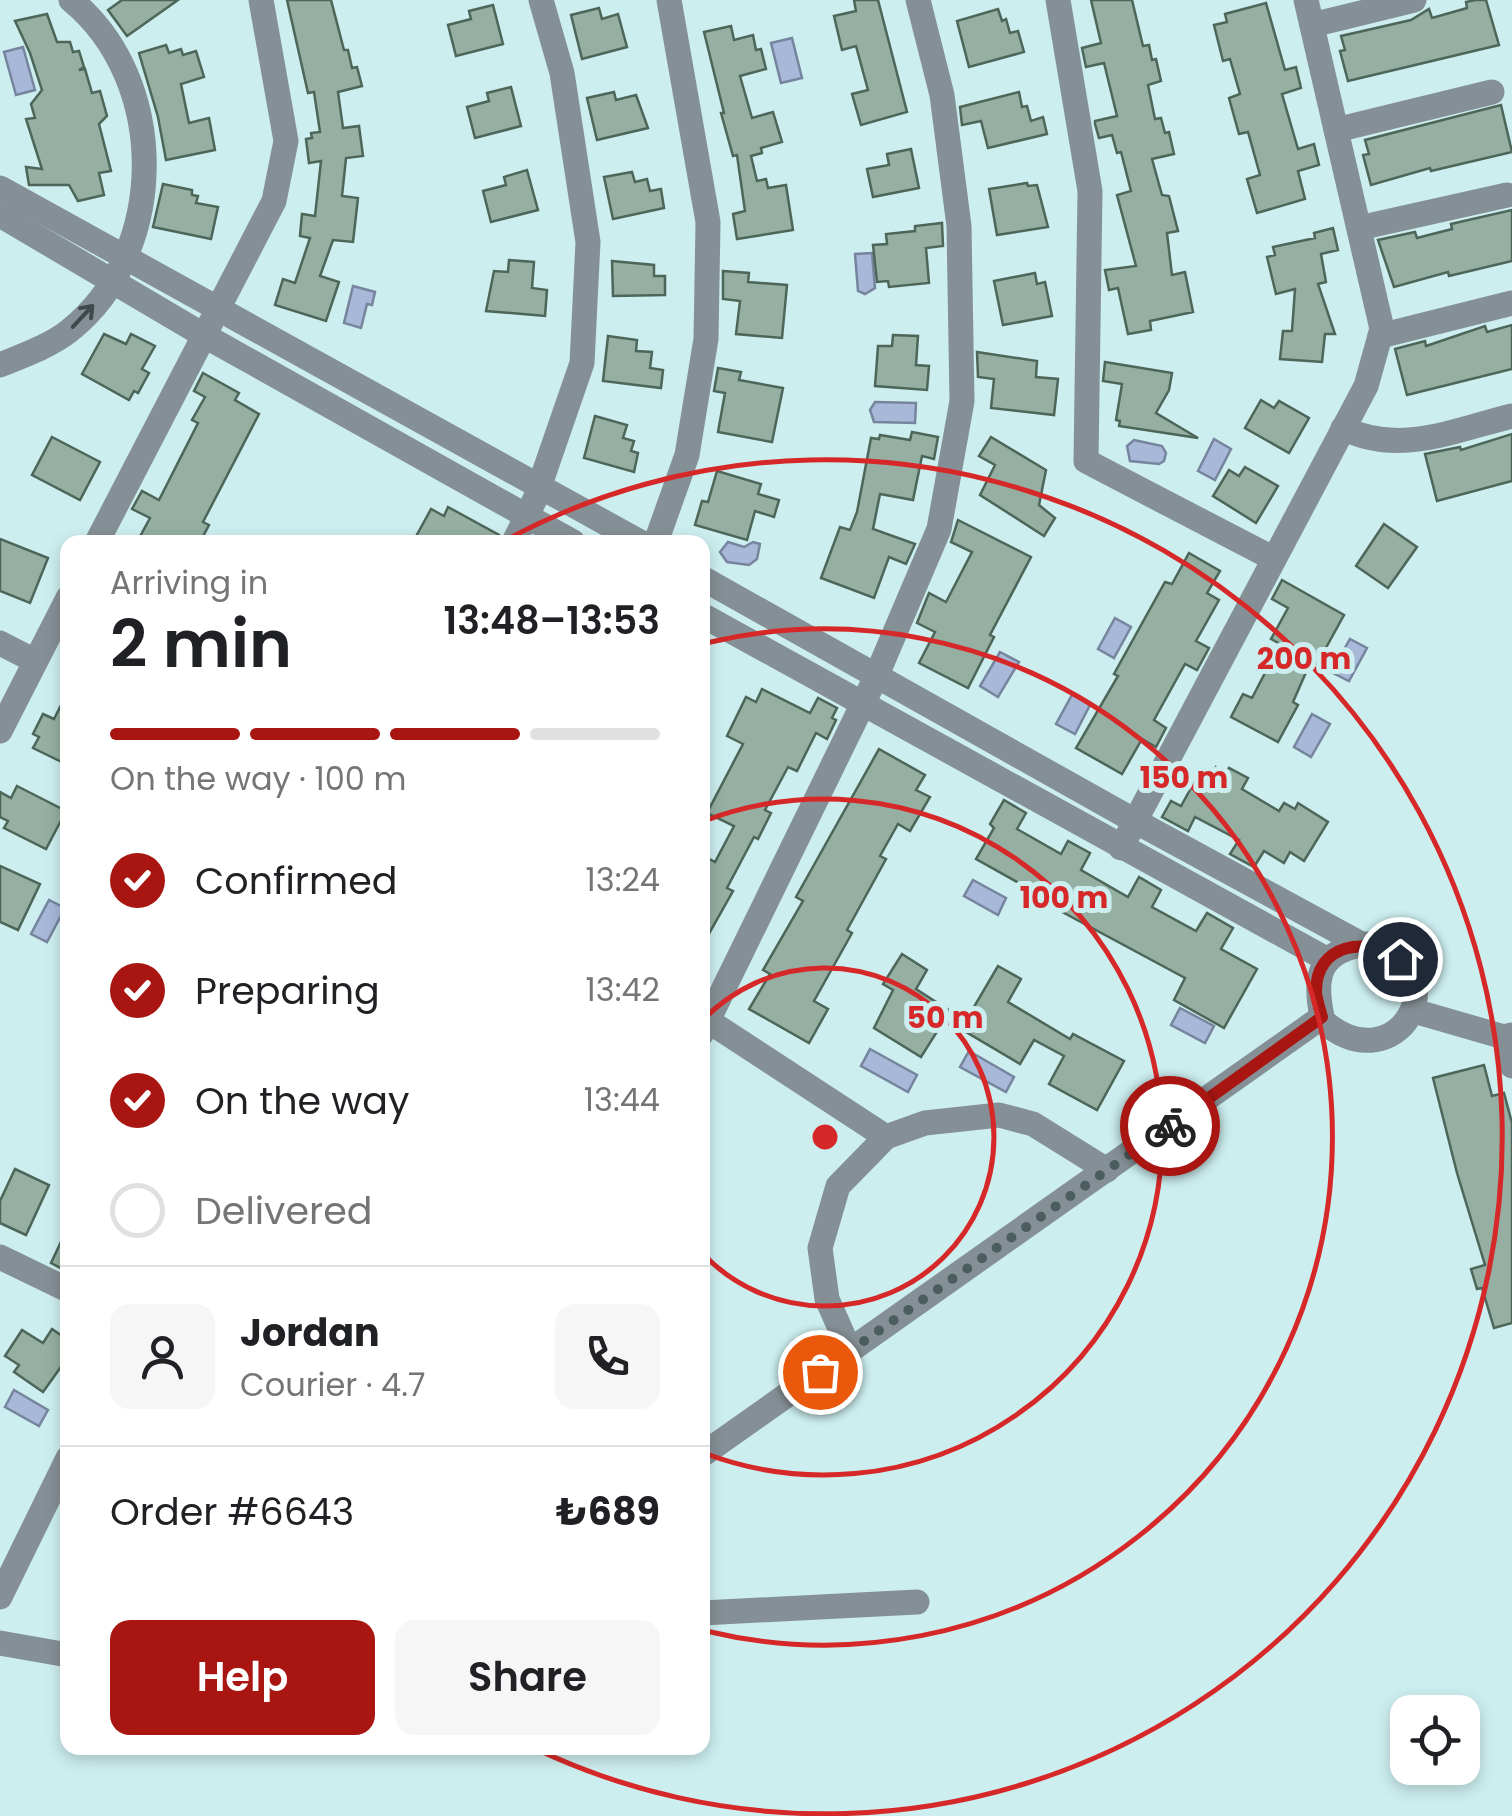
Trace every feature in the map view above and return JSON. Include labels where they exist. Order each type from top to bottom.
[{"type":"street","points":[[0,365],[68,332],[102,296],[118,269],[139,211],[146,164],[140,107],[120,58],[87,13],[71,0]]},
{"type":"street","points":[[101,535],[274,201],[286,141],[260,0]]},
{"type":"street","points":[[518,535],[539,488],[582,363],[588,242],[562,73],[541,0]]},
{"type":"street","points":[[658,535],[687,455],[706,339],[708,222],[669,0]]},
{"type":"street","points":[[710,1020],[876,678],[939,529],[962,401],[959,226],[942,96],[918,0]]},
{"type":"street","points":[[1058,0],[1090,190],[1086,462],[1274,559]]},
{"type":"street","points":[[1121,848],[1366,386],[1382,329],[1309,13],[1414,0]]},
{"type":"street","points":[[1336,130],[1492,92]]},
{"type":"street","points":[[0,188],[118,269],[205,336],[560,535]]},
{"type":"street","points":[[1358,228],[1507,195]]},
{"type":"street","points":[[0,215],[118,269],[219,309],[627,535]]},
{"type":"street","points":[[1380,336],[1512,303]]},
{"type":"street","points":[[1344,428],[1366,440],[1395,443],[1512,416]]},
{"type":"street","points":[[710,583],[1135,821],[1364,944],[1386,949],[1411,974],[1416,991],[1414,1011],[1390,1036],[1371,1042],[1334,1031],[1322,1017],[1316,992],[1322,965],[1350,946],[1364,944]]},
{"type":"street","points":[[0,732],[60,613]]},
{"type":"street","points":[[710,619],[1328,960]]},
{"type":"street","points":[[0,644],[34,661]]},
{"type":"street","points":[[1414,1011],[1508,1036],[1512,1066]]},
{"type":"street","points":[[710,1449],[1322,1017]]},
{"type":"street","points":[[710,1030],[886,1138]]},
{"type":"street","points":[[850,1352],[826,1299],[820,1248],[838,1186],[886,1138],[925,1123],[999,1114],[1032,1124],[1107,1170]]},
{"type":"street","points":[[0,1257],[60,1286]]},
{"type":"street","points":[[0,1597],[60,1474]]},
{"type":"street","points":[[710,1613],[918,1602]]},
{"type":"street","points":[[0,1643],[60,1654]]},
{"type":"water","points":[[792,38],[802,78],[781,83],[771,43]]},
{"type":"water","points":[[23,47],[35,90],[16,95],[4,52]]},
{"type":"water","points":[[872,253],[875,288],[865,294],[858,291],[855,254]]},
{"type":"water","points":[[353,286],[375,292],[372,305],[367,304],[361,328],[344,323]]},
{"type":"water","points":[[875,402],[916,403],[915,423],[874,422],[870,410]]},
{"type":"water","points":[[1214,439],[1231,449],[1215,480],[1198,471]]},
{"type":"water","points":[[1134,440],[1162,446],[1166,453],[1164,461],[1130,461],[1127,446]]},
{"type":"water","points":[[728,542],[744,547],[753,542],[760,544],[757,559],[749,565],[727,562],[720,552]]},
{"type":"water","points":[[1115,618],[1131,627],[1114,658],[1098,649]]},
{"type":"water","points":[[1350,639],[1367,648],[1349,681],[1331,672]]},
{"type":"water","points":[[1000,652],[1019,662],[998,697],[980,686]]},
{"type":"water","points":[[1073,693],[1091,703],[1075,734],[1056,724]]},
{"type":"water","points":[[1312,714],[1330,724],[1311,757],[1294,747]]},
{"type":"water","points":[[973,880],[1006,898],[998,915],[964,896]]},
{"type":"water","points":[[49,900],[60,906],[60,917],[47,942],[31,934]]},
{"type":"water","points":[[1180,1008],[1214,1026],[1205,1043],[1171,1025]]},
{"type":"water","points":[[870,1049],[917,1075],[908,1092],[861,1066]]},
{"type":"water","points":[[969,1051],[1014,1077],[1006,1092],[960,1067]]},
{"type":"water","points":[[14,1390],[48,1410],[39,1426],[5,1407]]},
{"type":"building","points":[[122,0],[178,0],[127,36],[108,10]]},
{"type":"building","points":[[287,0],[331,0],[344,50],[348,50],[352,68],[357,67],[362,86],[338,92],[343,128],[359,126],[363,156],[346,158],[342,196],[358,198],[353,242],[333,240],[320,276],[339,282],[326,321],[275,305],[283,279],[295,283],[310,238],[300,236],[302,214],[315,216],[321,161],[309,163],[306,139],[312,138],[311,133],[320,132],[314,92],[308,93]]},
{"type":"building","points":[[854,0],[878,0],[907,112],[861,125],[852,94],[868,90],[856,46],[842,50],[834,16],[856,11]]},
{"type":"building","points":[[1091,0],[1132,0],[1143,46],[1149,45],[1152,60],[1156,59],[1161,81],[1148,85],[1155,119],[1161,118],[1165,133],[1169,132],[1174,154],[1152,159],[1162,195],[1169,196],[1178,231],[1167,233],[1172,275],[1185,272],[1193,312],[1150,321],[1151,330],[1128,334],[1118,288],[1109,290],[1105,270],[1136,266],[1117,195],[1131,191],[1121,152],[1117,153],[1112,135],[1099,138],[1095,124],[1117,116],[1104,63],[1086,67],[1082,48],[1101,43]]},
{"type":"building","points":[[1486,0],[1499,45],[1348,81],[1340,51],[1345,50],[1341,36],[1411,20],[1429,9],[1432,18],[1467,8],[1466,2]]},
{"type":"building","points":[[1266,3],[1285,70],[1296,67],[1301,88],[1282,94],[1298,149],[1314,144],[1319,165],[1298,171],[1305,199],[1257,213],[1247,179],[1260,175],[1248,132],[1239,134],[1229,98],[1240,94],[1230,59],[1223,61],[1214,25],[1227,22],[1225,14]]},
{"type":"building","points":[[493,5],[503,44],[456,56],[448,25],[471,19],[469,11]]},
{"type":"building","points":[[599,8],[602,19],[618,14],[627,47],[582,59],[571,15]]},
{"type":"building","points":[[998,9],[1010,33],[1018,31],[1024,52],[969,67],[957,21]]},
{"type":"building","points":[[47,14],[57,42],[70,42],[73,52],[79,51],[84,67],[79,70],[85,69],[92,93],[100,91],[107,116],[99,124],[111,171],[99,173],[104,195],[78,201],[69,185],[29,185],[26,167],[42,169],[26,119],[35,118],[31,104],[42,90],[15,21]]},
{"type":"building","points":[[731,26],[734,40],[753,35],[756,50],[761,49],[766,69],[740,76],[752,118],[773,112],[782,142],[761,148],[762,153],[751,156],[757,181],[766,179],[768,188],[786,185],[793,230],[737,239],[733,214],[745,211],[737,155],[733,156],[721,113],[704,32]]},
{"type":"building","points":[[166,45],[169,53],[181,49],[183,55],[196,51],[204,77],[181,84],[189,123],[209,118],[215,150],[166,160],[139,53]]},
{"type":"building","points":[[511,87],[521,126],[475,138],[467,107],[489,101],[487,93]]},
{"type":"building","points":[[614,92],[616,100],[636,95],[648,128],[597,140],[587,98]]},
{"type":"building","points":[[1019,92],[1031,121],[1043,117],[1047,134],[988,148],[981,121],[962,125],[960,107]]},
{"type":"building","points":[[1501,105],[1512,152],[1431,171],[1430,168],[1371,185],[1363,155],[1369,154],[1365,140]]},
{"type":"building","points":[[911,149],[919,188],[873,197],[867,169],[889,165],[887,154]]},
{"type":"building","points":[[527,170],[538,210],[491,222],[483,191],[506,185],[504,177]]},
{"type":"building","points":[[632,172],[635,182],[647,179],[650,191],[661,189],[664,208],[613,219],[604,177]]},
{"type":"building","points":[[163,184],[192,190],[192,195],[198,196],[196,203],[218,207],[211,239],[153,227]]},
{"type":"building","points":[[1037,185],[1048,227],[997,235],[989,189]]},
{"type":"building","points":[[1512,210],[1512,261],[1449,276],[1448,272],[1394,287],[1378,240],[1415,232],[1417,238],[1452,229],[1451,224]]},
{"type":"building","points":[[942,223],[943,246],[926,248],[929,283],[889,287],[888,281],[877,282],[873,245],[887,244],[886,234]]},
{"type":"building","points":[[1333,228],[1338,250],[1321,254],[1326,282],[1318,284],[1335,334],[1325,334],[1322,362],[1280,359],[1283,331],[1292,331],[1295,289],[1276,294],[1267,257],[1275,255],[1273,247],[1315,238],[1314,233]]},
{"type":"building","points":[[509,260],[534,262],[532,288],[547,290],[545,316],[486,311],[494,271],[508,272]]},
{"type":"building","points":[[612,261],[654,265],[654,276],[665,276],[665,295],[613,296]]},
{"type":"building","points":[[723,271],[749,273],[748,282],[787,285],[782,338],[736,334],[740,301],[723,299]]},
{"type":"building","points":[[1035,273],[1037,284],[1045,282],[1052,316],[1003,325],[994,281]]},
{"type":"building","points":[[1512,325],[1512,369],[1407,395],[1395,349],[1425,341],[1426,346],[1485,326],[1487,332]]},
{"type":"building","points":[[104,334],[126,344],[131,334],[155,346],[142,369],[149,373],[138,393],[134,391],[129,400],[82,374]]},
{"type":"building","points":[[893,335],[918,336],[916,365],[929,366],[927,390],[875,386],[878,346],[892,346]]},
{"type":"building","points":[[608,336],[637,340],[636,351],[652,352],[650,368],[663,370],[661,388],[603,381]]},
{"type":"building","points":[[977,352],[1037,361],[1036,377],[1058,379],[1054,415],[991,408],[994,379],[978,377]]},
{"type":"building","points":[[1105,362],[1172,373],[1169,390],[1156,413],[1198,438],[1119,426],[1120,421],[1116,420],[1122,384],[1103,381]]},
{"type":"building","points":[[718,368],[741,372],[739,380],[783,388],[772,442],[718,432],[725,393],[714,391]]},
{"type":"building","points":[[203,373],[239,393],[235,400],[259,414],[203,522],[209,525],[204,535],[141,535],[150,518],[132,509],[142,491],[159,500],[198,423],[192,420],[205,397],[194,391]]},
{"type":"building","points":[[1261,400],[1274,408],[1279,401],[1309,418],[1289,453],[1245,428]]},
{"type":"building","points":[[595,416],[627,425],[623,438],[634,441],[631,451],[638,453],[634,472],[584,458]]},
{"type":"building","points":[[912,432],[938,437],[934,459],[922,456],[913,500],[880,494],[873,529],[915,544],[906,564],[889,557],[874,598],[821,578],[840,527],[850,530],[857,512],[871,438],[879,439],[880,435],[910,440]]},
{"type":"building","points":[[1512,434],[1512,481],[1437,501],[1425,454],[1460,447],[1461,450]]},
{"type":"building","points":[[52,437],[100,462],[80,500],[32,475]]},
{"type":"building","points":[[991,437],[1046,470],[1039,505],[1055,518],[1044,536],[980,495],[995,465],[979,456]]},
{"type":"building","points":[[1245,467],[1278,486],[1256,523],[1213,496],[1229,470],[1239,476]]},
{"type":"building","points":[[717,471],[761,484],[758,494],[779,500],[774,517],[755,511],[747,540],[695,525],[702,501],[708,502]]},
{"type":"building","points":[[448,507],[499,535],[417,535],[431,509],[444,516]]},
{"type":"building","points":[[958,520],[1031,557],[990,635],[994,637],[968,688],[919,663],[935,632],[917,623],[929,593],[946,602],[972,552],[951,542]]},
{"type":"building","points":[[1384,524],[1417,547],[1388,588],[1356,566]]},
{"type":"building","points":[[0,539],[48,558],[30,603],[0,591]]},
{"type":"building","points":[[1189,553],[1220,571],[1207,593],[1219,600],[1196,641],[1209,648],[1197,670],[1185,664],[1154,720],[1166,728],[1156,747],[1142,739],[1122,774],[1076,748],[1165,582],[1172,584]]},
{"type":"building","points":[[1282,580],[1344,615],[1317,664],[1311,661],[1293,702],[1298,705],[1278,742],[1231,717],[1243,694],[1252,698],[1280,644],[1271,639],[1288,608],[1272,599]]},
{"type":"building","points":[[762,689],[810,713],[818,698],[837,708],[832,718],[836,720],[827,739],[816,733],[797,771],[788,767],[765,810],[771,813],[727,888],[733,891],[710,932],[710,859],[715,862],[734,826],[710,814],[710,807],[743,744],[727,736],[746,697],[756,702]]},
{"type":"building","points":[[60,707],[60,761],[33,748],[39,737],[33,734],[43,714],[54,719]]},
{"type":"building","points":[[879,749],[925,775],[916,790],[930,797],[910,831],[898,824],[880,856],[886,859],[847,930],[852,933],[814,1001],[828,1009],[809,1043],[749,1009],[770,974],[763,970],[803,901],[796,897]]},
{"type":"building","points":[[1216,767],[1226,773],[1229,768],[1248,778],[1242,789],[1279,811],[1284,803],[1295,809],[1298,803],[1328,822],[1304,861],[1290,852],[1284,863],[1264,851],[1254,867],[1230,854],[1239,840],[1195,817],[1188,831],[1162,817],[1171,801],[1181,806],[1201,770],[1211,776]]},
{"type":"building","points":[[17,786],[60,808],[60,822],[46,849],[4,828],[8,821],[0,817],[0,792],[11,798]]},
{"type":"building","points":[[1004,800],[1026,813],[1017,829],[1061,854],[1068,841],[1090,853],[1081,870],[1128,897],[1139,877],[1161,890],[1152,907],[1196,931],[1207,913],[1233,928],[1221,949],[1257,969],[1224,1028],[1174,1000],[1185,978],[1040,900],[1042,896],[976,859]]},
{"type":"building","points":[[0,866],[40,884],[18,930],[0,922]]},
{"type":"building","points":[[902,954],[927,970],[916,989],[950,1011],[921,1057],[874,1028],[893,990],[883,984]]},
{"type":"building","points":[[998,966],[1021,979],[1008,1002],[1070,1039],[1073,1034],[1124,1061],[1097,1110],[1049,1084],[1064,1056],[1034,1040],[1020,1064],[961,1029]]},
{"type":"building","points":[[1484,1065],[1492,1096],[1504,1093],[1512,1123],[1512,1323],[1494,1328],[1482,1288],[1477,1289],[1471,1269],[1485,1265],[1433,1078]]},
{"type":"building","points":[[15,1169],[49,1185],[26,1235],[0,1223],[0,1201]]},
{"type":"building","points":[[60,1244],[60,1268],[51,1263]]},
{"type":"building","points":[[52,1329],[60,1334],[60,1368],[43,1392],[14,1372],[19,1365],[5,1356],[22,1330],[43,1343]]},
{"type":"way so far","points":[[820,1372],[1170,1126]]},
{"type":"route","points":[[1170,1126],[1322,1017],[1316,992],[1322,965],[1335,954],[1350,946],[1368,944],[1386,949],[1400,959]]}]
